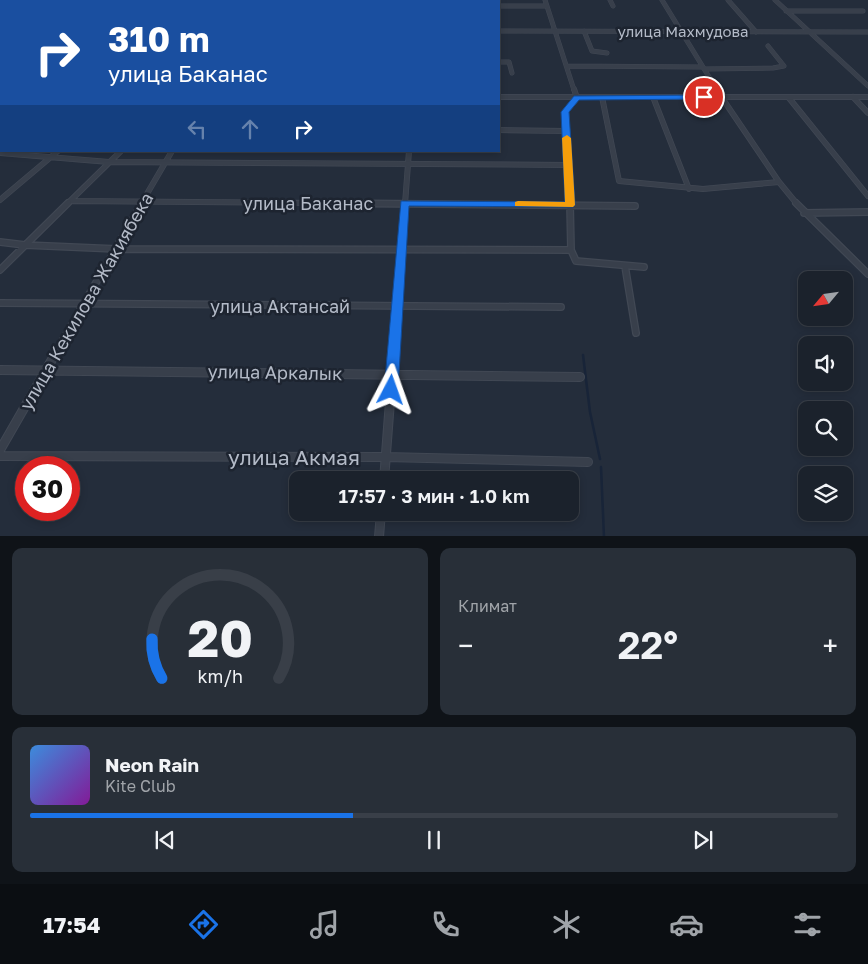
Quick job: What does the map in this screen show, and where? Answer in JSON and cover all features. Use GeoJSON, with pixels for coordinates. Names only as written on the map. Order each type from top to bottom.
{"type":"FeatureCollection","features":[{"type":"Feature","properties":{"kind":"street"},"geometry":{"type":"LineString","coordinates":[[545,0],[577,98]]}},
{"type":"Feature","properties":{"kind":"street"},"geometry":{"type":"LineString","coordinates":[[610,0],[613,6]]}},
{"type":"Feature","properties":{"kind":"street"},"geometry":{"type":"LineString","coordinates":[[662,0],[721,97],[779,182],[804,213],[868,274]]}},
{"type":"Feature","properties":{"kind":"street"},"geometry":{"type":"LineString","coordinates":[[728,0],[756,32]]}},
{"type":"Feature","properties":{"kind":"street"},"geometry":{"type":"LineString","coordinates":[[775,0],[868,86]]}},
{"type":"Feature","properties":{"kind":"street"},"geometry":{"type":"LineString","coordinates":[[500,6],[547,6]]}},
{"type":"Feature","properties":{"kind":"street"},"geometry":{"type":"LineString","coordinates":[[786,10],[863,11]]}},
{"type":"Feature","properties":{"kind":"street","name":"улица Махмудова"},"geometry":{"type":"LineString","coordinates":[[500,31],[868,32]]}},
{"type":"Feature","properties":{"kind":"street"},"geometry":{"type":"LineString","coordinates":[[584,31],[592,51],[607,52]]}},
{"type":"Feature","properties":{"kind":"street"},"geometry":{"type":"LineString","coordinates":[[566,66],[703,68],[773,68],[784,66],[768,46]]}},
{"type":"Feature","properties":{"kind":"street"},"geometry":{"type":"LineString","coordinates":[[500,62],[509,62],[512,73]]}},
{"type":"Feature","properties":{"kind":"street"},"geometry":{"type":"LineString","coordinates":[[500,97],[868,97]]}},
{"type":"Feature","properties":{"kind":"street"},"geometry":{"type":"LineString","coordinates":[[602,97],[619,181],[651,182],[689,189],[751,186],[779,182]]}},
{"type":"Feature","properties":{"kind":"street"},"geometry":{"type":"LineString","coordinates":[[653,97],[689,189]]}},
{"type":"Feature","properties":{"kind":"street"},"geometry":{"type":"LineString","coordinates":[[853,97],[868,112]]}},
{"type":"Feature","properties":{"kind":"street"},"geometry":{"type":"LineString","coordinates":[[577,98],[565,112],[569,165],[571,250],[576,262],[644,267]]}},
{"type":"Feature","properties":{"kind":"street"},"geometry":{"type":"LineString","coordinates":[[789,98],[868,196]]}},
{"type":"Feature","properties":{"kind":"street"},"geometry":{"type":"LineString","coordinates":[[500,130],[566,131]]}},
{"type":"Feature","properties":{"kind":"street"},"geometry":{"type":"LineString","coordinates":[[0,200],[57,152]]}},
{"type":"Feature","properties":{"kind":"street"},"geometry":{"type":"LineString","coordinates":[[0,270],[119,152]]}},
{"type":"Feature","properties":{"kind":"street","name":"улица Кекилова Жакиябека"},"geometry":{"type":"LineString","coordinates":[[0,450],[172,152]]}},
{"type":"Feature","properties":{"kind":"street"},"geometry":{"type":"LineString","coordinates":[[385,471],[409,152]]}},
{"type":"Feature","properties":{"kind":"street"},"geometry":{"type":"LineString","coordinates":[[0,153],[109,162],[569,165]]}},
{"type":"Feature","properties":{"kind":"street","name":"улица Баканас"},"geometry":{"type":"LineString","coordinates":[[71,201],[635,206]]}},
{"type":"Feature","properties":{"kind":"street"},"geometry":{"type":"LineString","coordinates":[[804,213],[868,212]]}},
{"type":"Feature","properties":{"kind":"street"},"geometry":{"type":"LineString","coordinates":[[0,242],[25,246],[117,249],[571,250]]}},
{"type":"Feature","properties":{"kind":"street"},"geometry":{"type":"LineString","coordinates":[[625,266],[636,333]]}},
{"type":"Feature","properties":{"kind":"street","name":"улица Актансай"},"geometry":{"type":"LineString","coordinates":[[0,303],[561,307]]}},
{"type":"Feature","properties":{"kind":"street","name":"улица Аркалык"},"geometry":{"type":"LineString","coordinates":[[0,370],[580,377]]}},
{"type":"Feature","properties":{"kind":"street","name":"улица Акмая"},"geometry":{"type":"LineString","coordinates":[[0,456],[386,457],[588,462]]}},
{"type":"Feature","properties":{"kind":"street"},"geometry":{"type":"LineString","coordinates":[[379,536],[380,521]]}},
{"type":"Feature","properties":{"kind":"waterway"},"geometry":{"type":"LineString","coordinates":[[583,355],[590,412],[600,459]]}},
{"type":"Feature","properties":{"kind":"waterway"},"geometry":{"type":"LineString","coordinates":[[601,467],[604,536]]}},
{"type":"Feature","properties":{"kind":"slow traffic"},"geometry":{"type":"LineString","coordinates":[[518,204],[570,205],[567,138]]}},
{"type":"Feature","properties":{"kind":"route"},"geometry":{"type":"LineString","coordinates":[[391,390],[404,203],[570,205],[565,112],[577,98],[704,97]]}}]}
